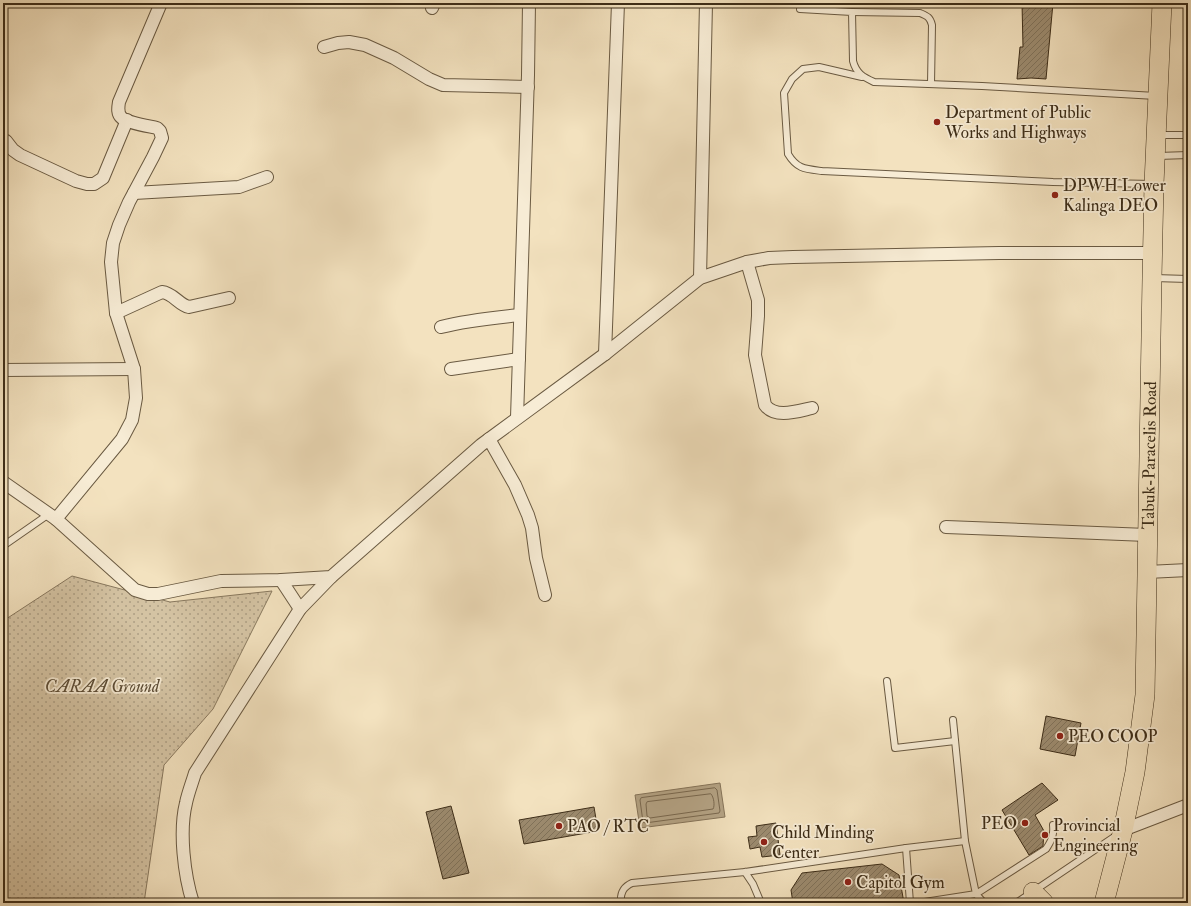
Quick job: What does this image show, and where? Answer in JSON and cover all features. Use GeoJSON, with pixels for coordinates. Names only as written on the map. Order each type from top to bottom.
{"type":"FeatureCollection","features":[{"type":"Feature","properties":{"kind":"main road","name":"Tabuk-Paracelis Road"},"geometry":{"type":"LineString","coordinates":[[1104,903],[1123,830],[1135,772],[1145,695],[1152,253],[1162,3]]}},
{"type":"Feature","properties":{"kind":"street"},"geometry":{"type":"LineString","coordinates":[[53,516],[122,439],[132,420],[136,398],[134,369],[116,313],[111,262],[113,243],[119,225],[162,138],[160,131],[157,128],[127,120],[121,117],[118,111],[119,102],[161,3]]}},
{"type":"Feature","properties":{"kind":"street"},"geometry":{"type":"LineString","coordinates":[[517,418],[528,87],[529,3]]}},
{"type":"Feature","properties":{"kind":"street"},"geometry":{"type":"LineString","coordinates":[[605,354],[618,3]]}},
{"type":"Feature","properties":{"kind":"street"},"geometry":{"type":"LineString","coordinates":[[700,278],[706,3]]}},
{"type":"Feature","properties":{"kind":"street"},"geometry":{"type":"LineString","coordinates":[[324,46],[349,42],[365,46],[394,58],[429,79],[443,85],[528,87]]}},
{"type":"Feature","properties":{"kind":"street"},"geometry":{"type":"LineString","coordinates":[[6,141],[13,150],[20,155],[76,181],[94,184],[103,178],[127,120]]}},
{"type":"Feature","properties":{"kind":"street"},"geometry":{"type":"LineString","coordinates":[[134,193],[240,187],[267,178]]}},
{"type":"Feature","properties":{"kind":"street"},"geometry":{"type":"LineString","coordinates":[[193,903],[189,890],[182,837],[185,803],[195,773],[300,609],[331,577],[489,439],[605,354],[700,278],[748,262],[769,258],[999,253],[1152,253]]}},
{"type":"Feature","properties":{"kind":"street"},"geometry":{"type":"LineString","coordinates":[[748,262],[758,300],[755,355],[765,405],[769,410],[779,413],[812,408]]}},
{"type":"Feature","properties":{"kind":"street"},"geometry":{"type":"LineString","coordinates":[[116,313],[162,292],[169,294],[184,305],[190,307],[229,298]]}},
{"type":"Feature","properties":{"kind":"street"},"geometry":{"type":"LineString","coordinates":[[441,326],[481,318],[520,316]]}},
{"type":"Feature","properties":{"kind":"street"},"geometry":{"type":"LineString","coordinates":[[451,369],[519,359]]}},
{"type":"Feature","properties":{"kind":"street"},"geometry":{"type":"LineString","coordinates":[[3,370],[134,369]]}},
{"type":"Feature","properties":{"kind":"street"},"geometry":{"type":"LineString","coordinates":[[489,439],[515,485],[528,515],[532,528],[536,558],[545,595]]}},
{"type":"Feature","properties":{"kind":"street"},"geometry":{"type":"LineString","coordinates":[[3,482],[53,516],[135,590],[148,594],[158,594],[221,581],[282,580],[331,577]]}},
{"type":"Feature","properties":{"kind":"street"},"geometry":{"type":"LineString","coordinates":[[946,527],[1147,535]]}},
{"type":"Feature","properties":{"kind":"street"},"geometry":{"type":"LineString","coordinates":[[1146,572],[1188,570]]}},
{"type":"Feature","properties":{"kind":"street"},"geometry":{"type":"LineString","coordinates":[[282,580],[300,609]]}},
{"type":"Feature","properties":{"kind":"street"},"geometry":{"type":"LineString","coordinates":[[1123,830],[1188,805]]}},
{"type":"Feature","properties":{"kind":"lane"},"geometry":{"type":"LineString","coordinates":[[800,9],[852,12],[920,12],[927,16],[932,25],[931,84]]}},
{"type":"Feature","properties":{"kind":"lane"},"geometry":{"type":"LineString","coordinates":[[852,12],[854,68],[862,77]]}},
{"type":"Feature","properties":{"kind":"lane"},"geometry":{"type":"LineString","coordinates":[[1154,184],[1053,182],[822,172],[804,169],[792,162],[788,154],[784,93],[792,79],[803,69],[819,67],[862,77],[874,82],[982,86],[1158,96]]}},
{"type":"Feature","properties":{"kind":"lane"},"geometry":{"type":"LineString","coordinates":[[1156,135],[1188,135]]}},
{"type":"Feature","properties":{"kind":"lane"},"geometry":{"type":"LineString","coordinates":[[1155,156],[1188,156]]}},
{"type":"Feature","properties":{"kind":"lane"},"geometry":{"type":"LineString","coordinates":[[1152,278],[1188,279]]}},
{"type":"Feature","properties":{"kind":"lane"},"geometry":{"type":"LineString","coordinates":[[3,546],[53,516]]}},
{"type":"Feature","properties":{"kind":"lane"},"geometry":{"type":"LineString","coordinates":[[887,681],[895,748],[955,741]]}},
{"type":"Feature","properties":{"kind":"lane"},"geometry":{"type":"LineString","coordinates":[[953,720],[965,841],[976,894],[984,903]]}},
{"type":"Feature","properties":{"kind":"lane"},"geometry":{"type":"LineString","coordinates":[[918,903],[976,894],[1046,848],[1052,841],[1054,833],[1053,825]]}},
{"type":"Feature","properties":{"kind":"lane"},"geometry":{"type":"LineString","coordinates":[[1016,903],[1038,897],[1123,830]]}},
{"type":"Feature","properties":{"kind":"lane"},"geometry":{"type":"LineString","coordinates":[[621,903],[620,896],[622,891],[625,886],[632,883],[745,872],[906,848],[965,841]]}},
{"type":"Feature","properties":{"kind":"lane"},"geometry":{"type":"LineString","coordinates":[[906,848],[910,903]]}},
{"type":"Feature","properties":{"kind":"lane"},"geometry":{"type":"LineString","coordinates":[[745,872],[753,884],[762,903]]}},
{"type":"Feature","properties":{"kind":"green space","name":"CARAA Ground"},"geometry":{"type":"Polygon","coordinates":[[[72,576],[170,602],[272,591],[213,709],[164,765],[144,903],[3,903],[3,621],[72,576]]]}},
{"type":"Feature","properties":{"kind":"water"},"geometry":{"type":"Polygon","coordinates":[[[720,783],[725,817],[640,828],[635,795],[720,783]]]}},
{"type":"Feature","properties":{"kind":"building"},"geometry":{"type":"Polygon","coordinates":[[[1022,3],[1053,3],[1046,79],[1017,79],[1020,47],[1023,47],[1022,3]]]}},
{"type":"Feature","properties":{"kind":"building","name":"PEO COOP"},"geometry":{"type":"Polygon","coordinates":[[[1046,716],[1081,723],[1075,756],[1040,749],[1046,716]]]}},
{"type":"Feature","properties":{"kind":"building","name":"PEO"},"geometry":{"type":"Polygon","coordinates":[[[1042,783],[1058,800],[1035,815],[1044,831],[1043,846],[1029,855],[1002,810],[1042,783]]]}},
{"type":"Feature","properties":{"kind":"building"},"geometry":{"type":"Polygon","coordinates":[[[451,806],[469,873],[443,879],[426,812],[451,806]]]}},
{"type":"Feature","properties":{"kind":"building","name":"PAO / RTC"},"geometry":{"type":"Polygon","coordinates":[[[594,807],[598,831],[524,844],[519,820],[594,807]]]}},
{"type":"Feature","properties":{"kind":"building","name":"Child Minding Center"},"geometry":{"type":"Polygon","coordinates":[[[776,823],[780,855],[762,857],[760,847],[750,849],[748,837],[757,836],[756,826],[776,823]]]}},
{"type":"Feature","properties":{"kind":"building","name":"Capitol Gym"},"geometry":{"type":"Polygon","coordinates":[[[882,864],[899,875],[904,903],[793,903],[791,890],[802,873],[882,864]]]}},
{"type":"Feature","properties":{"kind":"place","name":"Department of Public Works and Highways"},"geometry":{"type":"Point","coordinates":[937,122]}},
{"type":"Feature","properties":{"kind":"place","name":"DPWH Lower Kalinga DEO"},"geometry":{"type":"Point","coordinates":[1055,195]}},
{"type":"Feature","properties":{"kind":"place","name":"PEO COOP"},"geometry":{"type":"Point","coordinates":[1060,736]}},
{"type":"Feature","properties":{"kind":"place","name":"PEO"},"geometry":{"type":"Point","coordinates":[1025,823]}},
{"type":"Feature","properties":{"kind":"place","name":"PAO / RTC"},"geometry":{"type":"Point","coordinates":[559,826]}},
{"type":"Feature","properties":{"kind":"place","name":"Provincial Engineering"},"geometry":{"type":"Point","coordinates":[1045,835]}},
{"type":"Feature","properties":{"kind":"place","name":"Child Minding Center"},"geometry":{"type":"Point","coordinates":[764,842]}},
{"type":"Feature","properties":{"kind":"place","name":"Capitol Gym"},"geometry":{"type":"Point","coordinates":[848,882]}}]}
